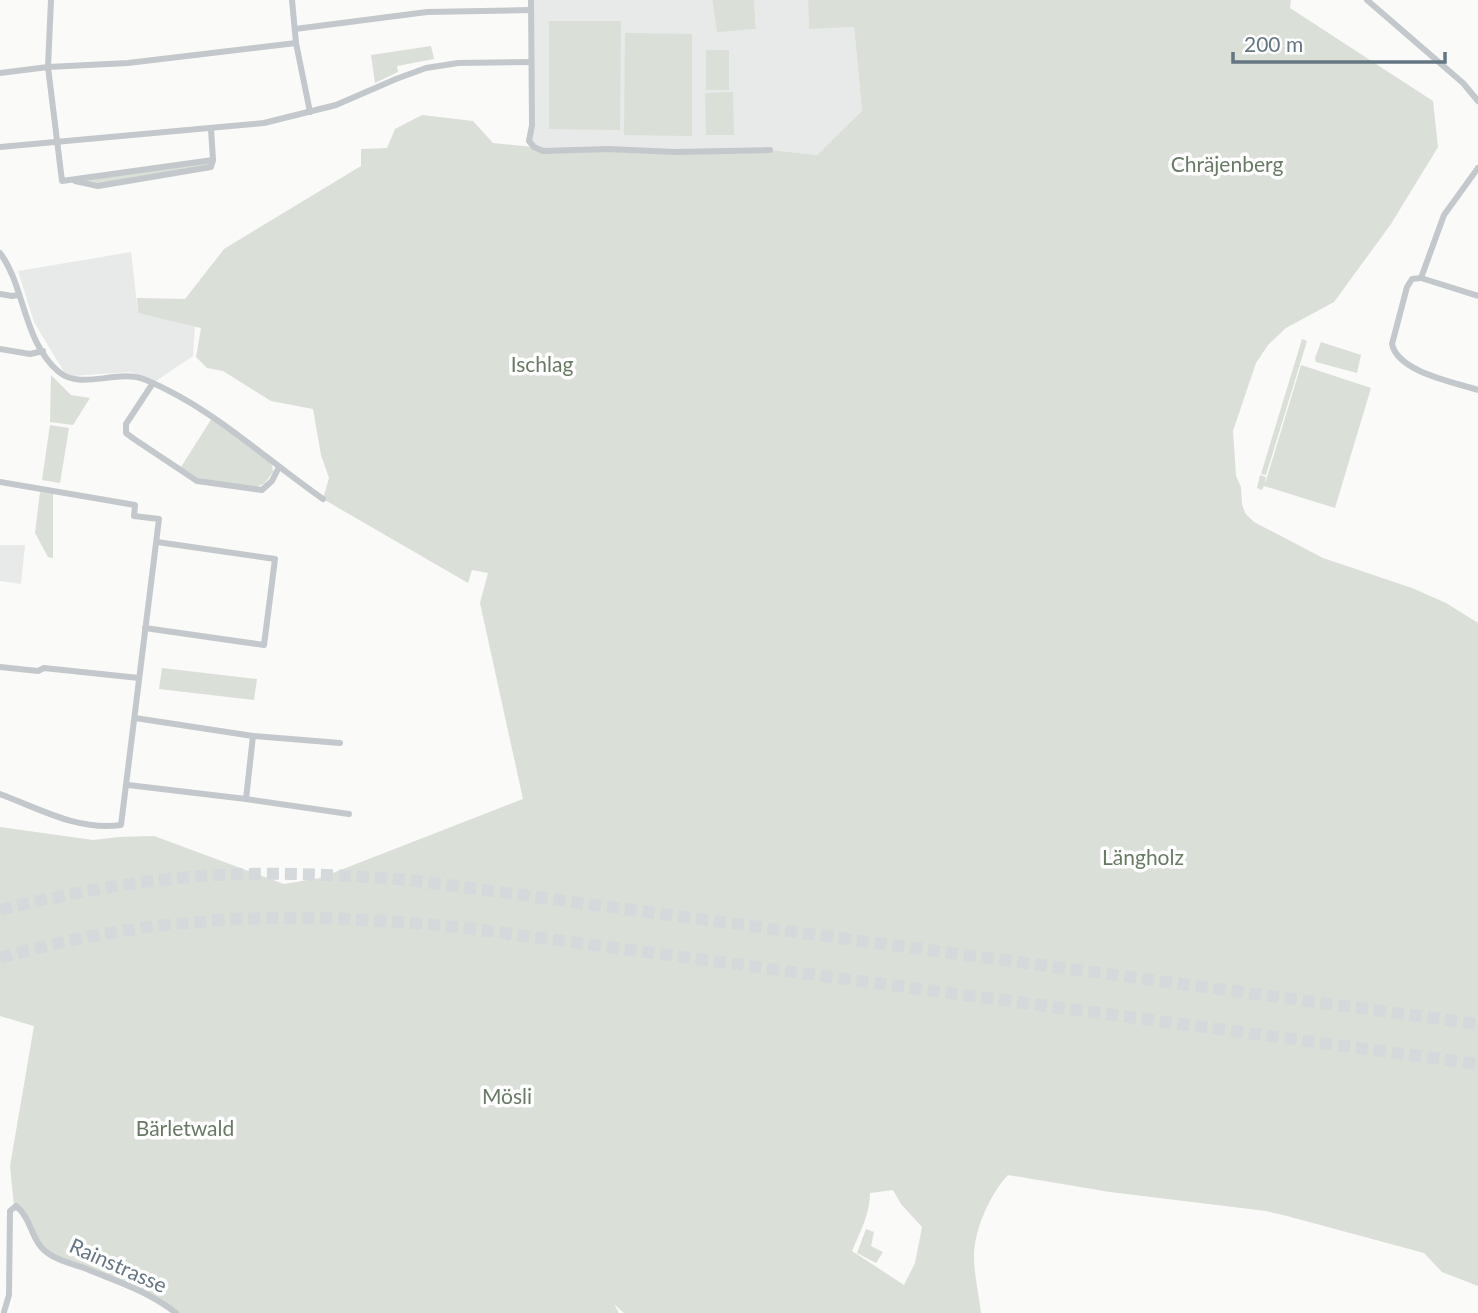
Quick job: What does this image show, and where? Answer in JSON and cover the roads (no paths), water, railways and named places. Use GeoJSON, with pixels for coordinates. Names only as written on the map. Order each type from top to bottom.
{"type":"FeatureCollection","features":[{"type":"Feature","properties":{"kind":"street"},"geometry":{"type":"LineString","coordinates":[[51,0],[48,67],[62,181],[213,160],[211,129]]}},
{"type":"Feature","properties":{"kind":"street"},"geometry":{"type":"LineString","coordinates":[[292,0],[296,43],[310,111]]}},
{"type":"Feature","properties":{"kind":"street"},"geometry":{"type":"LineString","coordinates":[[531,0],[532,125],[529,141],[534,147],[543,151],[771,150]]}},
{"type":"Feature","properties":{"kind":"street"},"geometry":{"type":"LineString","coordinates":[[1367,0],[1463,83],[1478,101]]}},
{"type":"Feature","properties":{"kind":"street"},"geometry":{"type":"LineString","coordinates":[[295,29],[427,12],[531,10]]}},
{"type":"Feature","properties":{"kind":"street"},"geometry":{"type":"LineString","coordinates":[[0,73],[48,67],[128,63],[296,43]]}},
{"type":"Feature","properties":{"kind":"street"},"geometry":{"type":"LineString","coordinates":[[0,147],[264,123],[351,100],[426,68],[458,64],[531,62]]}},
{"type":"Feature","properties":{"kind":"street"},"geometry":{"type":"LineString","coordinates":[[1421,278],[1444,215],[1478,168]]}},
{"type":"Feature","properties":{"kind":"street"},"geometry":{"type":"LineString","coordinates":[[0,253],[10,271],[27,320],[57,371],[72,380],[130,376],[153,383],[197,405],[323,499]]}},
{"type":"Feature","properties":{"kind":"street"},"geometry":{"type":"LineString","coordinates":[[1478,296],[1421,278],[1412,279],[1407,287],[1393,334],[1394,351],[1400,360],[1417,370],[1478,390]]}},
{"type":"Feature","properties":{"kind":"street"},"geometry":{"type":"LineString","coordinates":[[0,293],[18,295]]}},
{"type":"Feature","properties":{"kind":"street"},"geometry":{"type":"LineString","coordinates":[[0,349],[30,354],[43,351]]}},
{"type":"Feature","properties":{"kind":"street"},"geometry":{"type":"LineString","coordinates":[[153,383],[126,424],[126,433],[134,439],[197,481],[212,484],[262,490],[272,481],[279,467]]}},
{"type":"Feature","properties":{"kind":"street"},"geometry":{"type":"LineString","coordinates":[[0,482],[135,505],[134,516],[159,519],[121,825],[77,823],[0,794]]}},
{"type":"Feature","properties":{"kind":"street"},"geometry":{"type":"LineString","coordinates":[[145,628],[264,645],[275,559],[157,542]]}},
{"type":"Feature","properties":{"kind":"street"},"geometry":{"type":"LineString","coordinates":[[0,667],[38,671],[44,668],[139,678]]}},
{"type":"Feature","properties":{"kind":"street"},"geometry":{"type":"LineString","coordinates":[[135,718],[253,736],[340,743]]}},
{"type":"Feature","properties":{"kind":"street"},"geometry":{"type":"LineString","coordinates":[[246,799],[253,736]]}},
{"type":"Feature","properties":{"kind":"street"},"geometry":{"type":"LineString","coordinates":[[128,785],[349,814]]}},
{"type":"Feature","properties":{"kind":"street","name":"Rainstrasse"},"geometry":{"type":"LineString","coordinates":[[3,1312],[9,1295],[10,1211],[16,1206],[23,1212],[37,1241],[50,1255],[130,1286],[176,1313]]}},
{"type":"Feature","properties":{"kind":"tunnel"},"geometry":{"type":"LineString","coordinates":[[0,910],[100,889],[201,876],[332,875],[410,880],[1478,1024]]}},
{"type":"Feature","properties":{"kind":"tunnel"},"geometry":{"type":"LineString","coordinates":[[0,958],[61,942],[182,923],[304,918],[427,924],[1478,1064]]}},
{"type":"Feature","properties":{"kind":"park label","name":"Chräjenberg"},"geometry":{"type":"Point","coordinates":[1227,165]}},
{"type":"Feature","properties":{"kind":"park label","name":"Ischlag"},"geometry":{"type":"Point","coordinates":[542,365]}},
{"type":"Feature","properties":{"kind":"park label","name":"Längholz"},"geometry":{"type":"Point","coordinates":[1143,858]}},
{"type":"Feature","properties":{"kind":"park label","name":"Mösli"},"geometry":{"type":"Point","coordinates":[507,1097]}},
{"type":"Feature","properties":{"kind":"park label","name":"Bärletwald"},"geometry":{"type":"Point","coordinates":[185,1129]}}]}
